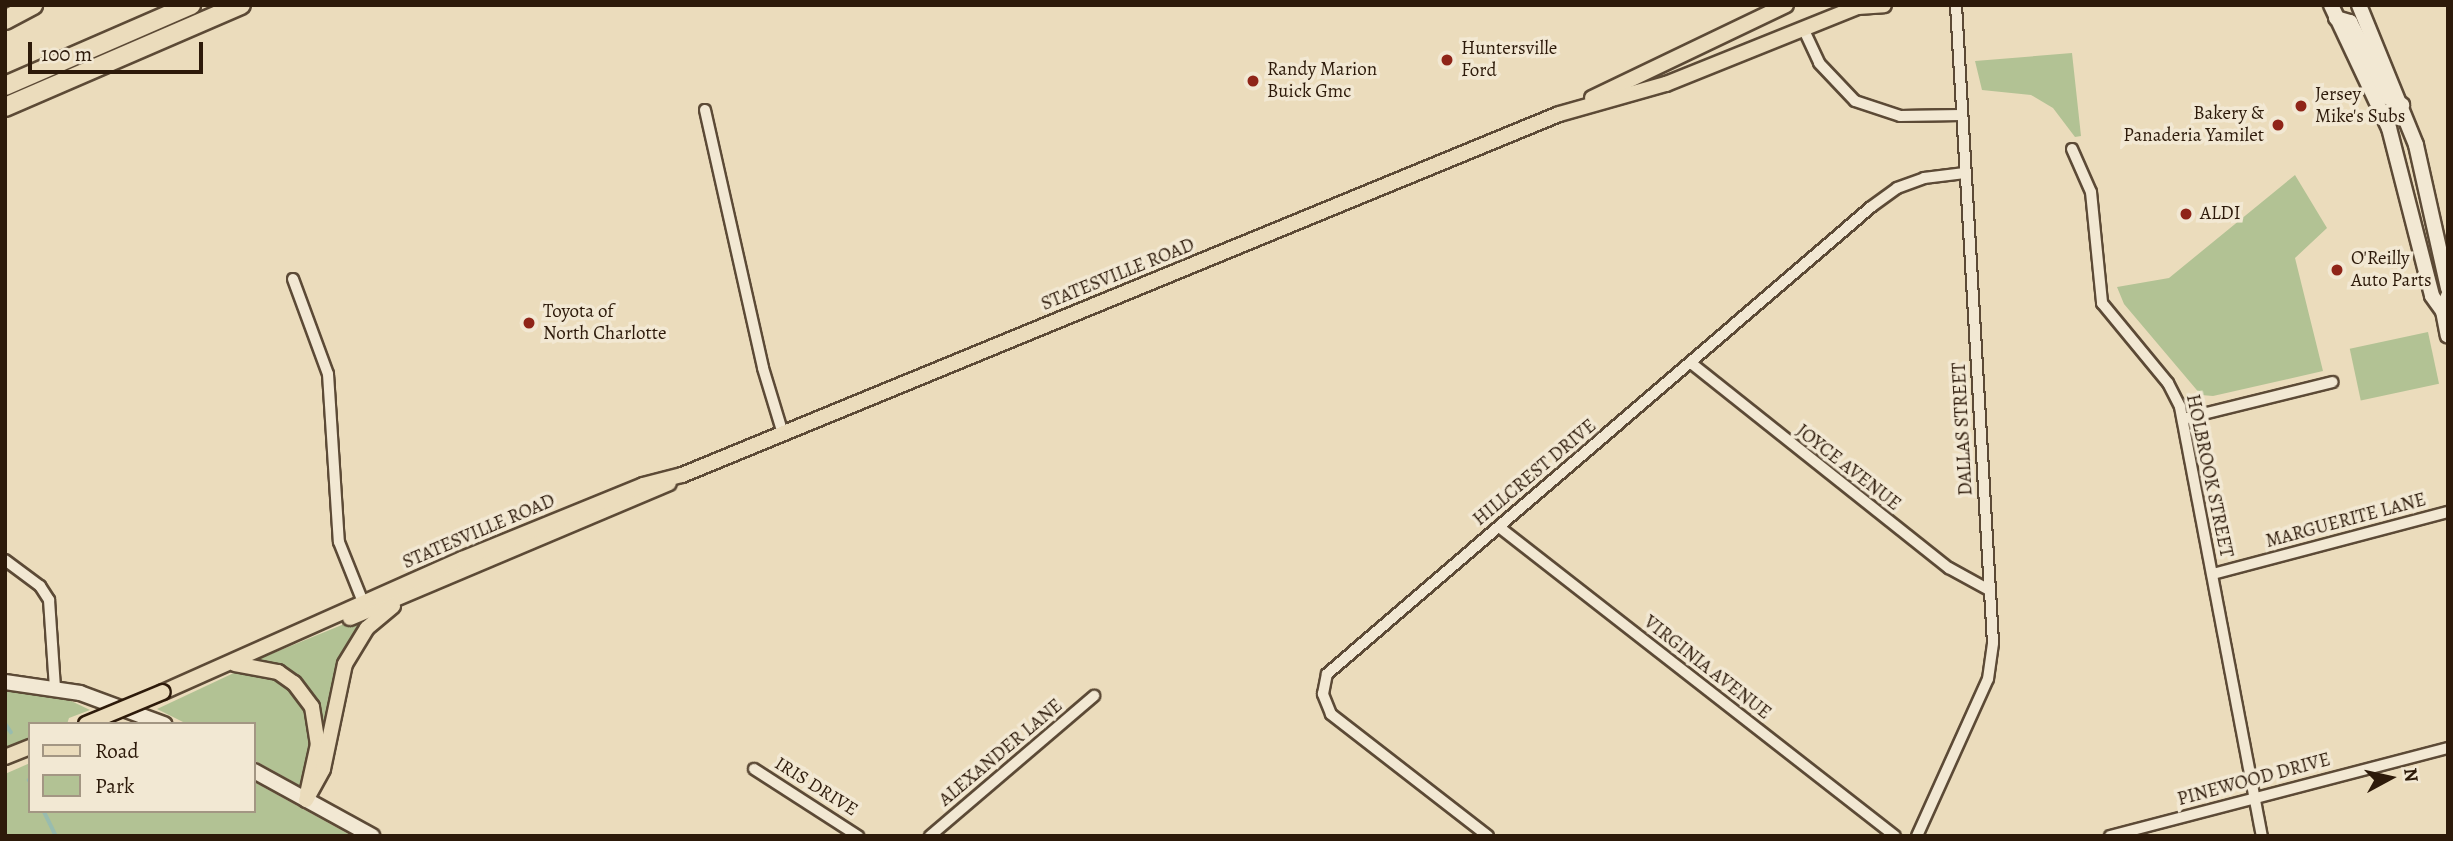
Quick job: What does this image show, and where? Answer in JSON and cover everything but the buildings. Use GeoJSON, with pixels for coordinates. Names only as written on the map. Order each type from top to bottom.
{"type":"FeatureCollection","features":[{"type":"Feature","properties":{"kind":"highway"},"geometry":{"type":"LineString","coordinates":[[5,20],[33,5]]}},
{"type":"Feature","properties":{"kind":"highway"},"geometry":{"type":"LineString","coordinates":[[5,86],[191,5]]}},
{"type":"Feature","properties":{"kind":"highway"},"geometry":{"type":"LineString","coordinates":[[5,107],[241,5]]}},
{"type":"Feature","properties":{"kind":"main road","name":"STATESVILLE ROAD"},"geometry":{"type":"LineString","coordinates":[[296,636],[363,602],[643,485],[682,475],[1569,110],[1786,5]]}},
{"type":"Feature","properties":{"kind":"main road","name":"STATESVILLE ROAD"},"geometry":{"type":"LineString","coordinates":[[1569,110],[1666,83],[1858,6],[1884,5]]}},
{"type":"Feature","properties":{"kind":"main road"},"geometry":{"type":"LineString","coordinates":[[2347,5],[2357,5],[2402,105],[2432,207],[2448,288]]}},
{"type":"Feature","properties":{"kind":"main road"},"geometry":{"type":"LineString","coordinates":[[2334,12],[2350,22],[2389,97],[2402,105]]}},
{"type":"Feature","properties":{"kind":"main road"},"geometry":{"type":"LineString","coordinates":[[2334,12],[2389,128],[2432,296],[2443,311],[2447,330]]}},
{"type":"Feature","properties":{"kind":"main road"},"geometry":{"type":"LineString","coordinates":[[2443,311],[2448,296]]}},
{"type":"Feature","properties":{"kind":"main road","name":"STATESVILLE ROAD"},"geometry":{"type":"LineString","coordinates":[[91,722],[296,636],[408,594],[648,495],[682,475]]}},
{"type":"Feature","properties":{"kind":"main road"},"geometry":{"type":"LineString","coordinates":[[306,800],[323,769],[338,690],[351,651],[367,628],[408,594]]}},
{"type":"Feature","properties":{"kind":"main road"},"geometry":{"type":"LineString","coordinates":[[230,664],[278,672],[294,683],[312,707],[318,744],[306,800]]}},
{"type":"Feature","properties":{"kind":"main road"},"geometry":{"type":"LineString","coordinates":[[5,682],[55,688],[104,700],[159,722]]}},
{"type":"Feature","properties":{"kind":"main road"},"geometry":{"type":"LineString","coordinates":[[7,756],[28,748]]}},
{"type":"Feature","properties":{"kind":"main road"},"geometry":{"type":"LineString","coordinates":[[256,772],[372,836]]}},
{"type":"Feature","properties":{"kind":"street","name":"DALLAS STREET"},"geometry":{"type":"LineString","coordinates":[[1917,836],[1988,679],[1993,643],[1956,5]]}},
{"type":"Feature","properties":{"kind":"street"},"geometry":{"type":"LineString","coordinates":[[1803,29],[1819,64],[1855,101],[1900,116],[1961,115]]}},
{"type":"Feature","properties":{"kind":"street"},"geometry":{"type":"LineString","coordinates":[[705,110],[763,368],[783,434]]}},
{"type":"Feature","properties":{"kind":"street","name":"HOLBROOK STREET"},"geometry":{"type":"LineString","coordinates":[[2073,149],[2091,191],[2102,303],[2168,383],[2183,419],[2262,836]]}},
{"type":"Feature","properties":{"kind":"street","name":"HILLCREST DRIVE"},"geometry":{"type":"LineString","coordinates":[[1488,836],[1331,714],[1323,694],[1334,666],[1897,188],[1924,178],[1965,173]]}},
{"type":"Feature","properties":{"kind":"street"},"geometry":{"type":"LineString","coordinates":[[293,279],[328,374],[339,542],[363,602]]}},
{"type":"Feature","properties":{"kind":"street","name":"JOYCE AVENUE"},"geometry":{"type":"LineString","coordinates":[[1691,363],[1949,568],[1989,590]]}},
{"type":"Feature","properties":{"kind":"street"},"geometry":{"type":"LineString","coordinates":[[2183,419],[2333,382]]}},
{"type":"Feature","properties":{"kind":"street","name":"MARGUERITE LANE"},"geometry":{"type":"LineString","coordinates":[[2213,574],[2448,512]]}},
{"type":"Feature","properties":{"kind":"street","name":"VIRGINIA AVENUE"},"geometry":{"type":"LineString","coordinates":[[1499,527],[1895,836]]}},
{"type":"Feature","properties":{"kind":"street"},"geometry":{"type":"LineString","coordinates":[[5,560],[40,586],[49,600],[55,688]]}},
{"type":"Feature","properties":{"kind":"street","name":"ALEXANDER LANE"},"geometry":{"type":"LineString","coordinates":[[930,836],[1094,696]]}},
{"type":"Feature","properties":{"kind":"street","name":"PINEWOOD DRIVE"},"geometry":{"type":"LineString","coordinates":[[2110,836],[2448,748]]}},
{"type":"Feature","properties":{"kind":"street","name":"IRIS DRIVE"},"geometry":{"type":"LineString","coordinates":[[754,769],[858,836]]}},
{"type":"Feature","properties":{"kind":"green space"},"geometry":{"type":"Polygon","coordinates":[[[2072,53],[2081,136],[2075,137],[2053,108],[2031,95],[1982,90],[1975,61],[2072,53]]]}},
{"type":"Feature","properties":{"kind":"green space"},"geometry":{"type":"Polygon","coordinates":[[[2295,175],[2327,228],[2295,258],[2323,371],[2213,396],[2201,395],[2124,304],[2117,287],[2169,278],[2295,175]]]}},
{"type":"Feature","properties":{"kind":"green space"},"geometry":{"type":"Polygon","coordinates":[[[2428,332],[2439,384],[2361,400],[2350,349],[2428,332]]]}},
{"type":"Feature","properties":{"kind":"green space"},"geometry":{"type":"Polygon","coordinates":[[[388,606],[367,621],[324,742],[313,702],[254,661],[388,606]]]}},
{"type":"Feature","properties":{"kind":"green space"},"geometry":{"type":"Polygon","coordinates":[[[238,671],[262,671],[287,684],[309,716],[313,738],[301,786],[256,761],[256,722],[183,722],[157,709],[238,671]]]}},
{"type":"Feature","properties":{"kind":"green space"},"geometry":{"type":"Polygon","coordinates":[[[5,691],[63,697],[90,710],[69,718],[68,722],[28,722],[28,741],[5,747],[5,691]]]}},
{"type":"Feature","properties":{"kind":"green space"},"geometry":{"type":"Polygon","coordinates":[[[28,764],[28,813],[256,813],[256,783],[352,836],[5,836],[5,774],[28,764]]]}},
{"type":"Feature","properties":{"kind":"waterway"},"geometry":{"type":"LineString","coordinates":[[5,723],[11,732]]}},
{"type":"Feature","properties":{"kind":"waterway"},"geometry":{"type":"LineString","coordinates":[[45,813],[56,836]]}},
{"type":"Feature","properties":{"kind":"place","name":"Huntersville Ford"},"geometry":{"type":"Point","coordinates":[1447,60]}},
{"type":"Feature","properties":{"kind":"place","name":"Randy Marion Buick Gmc"},"geometry":{"type":"Point","coordinates":[1253,81]}},
{"type":"Feature","properties":{"kind":"place","name":"Jersey Mike's Subs"},"geometry":{"type":"Point","coordinates":[2301,106]}},
{"type":"Feature","properties":{"kind":"place","name":"Bakery & Panaderia Yamilet"},"geometry":{"type":"Point","coordinates":[2278,125]}},
{"type":"Feature","properties":{"kind":"place","name":"ALDI"},"geometry":{"type":"Point","coordinates":[2186,214]}},
{"type":"Feature","properties":{"kind":"place","name":"O'Reilly Auto Parts"},"geometry":{"type":"Point","coordinates":[2337,270]}},
{"type":"Feature","properties":{"kind":"place","name":"Toyota of North Charlotte"},"geometry":{"type":"Point","coordinates":[529,323]}}]}
